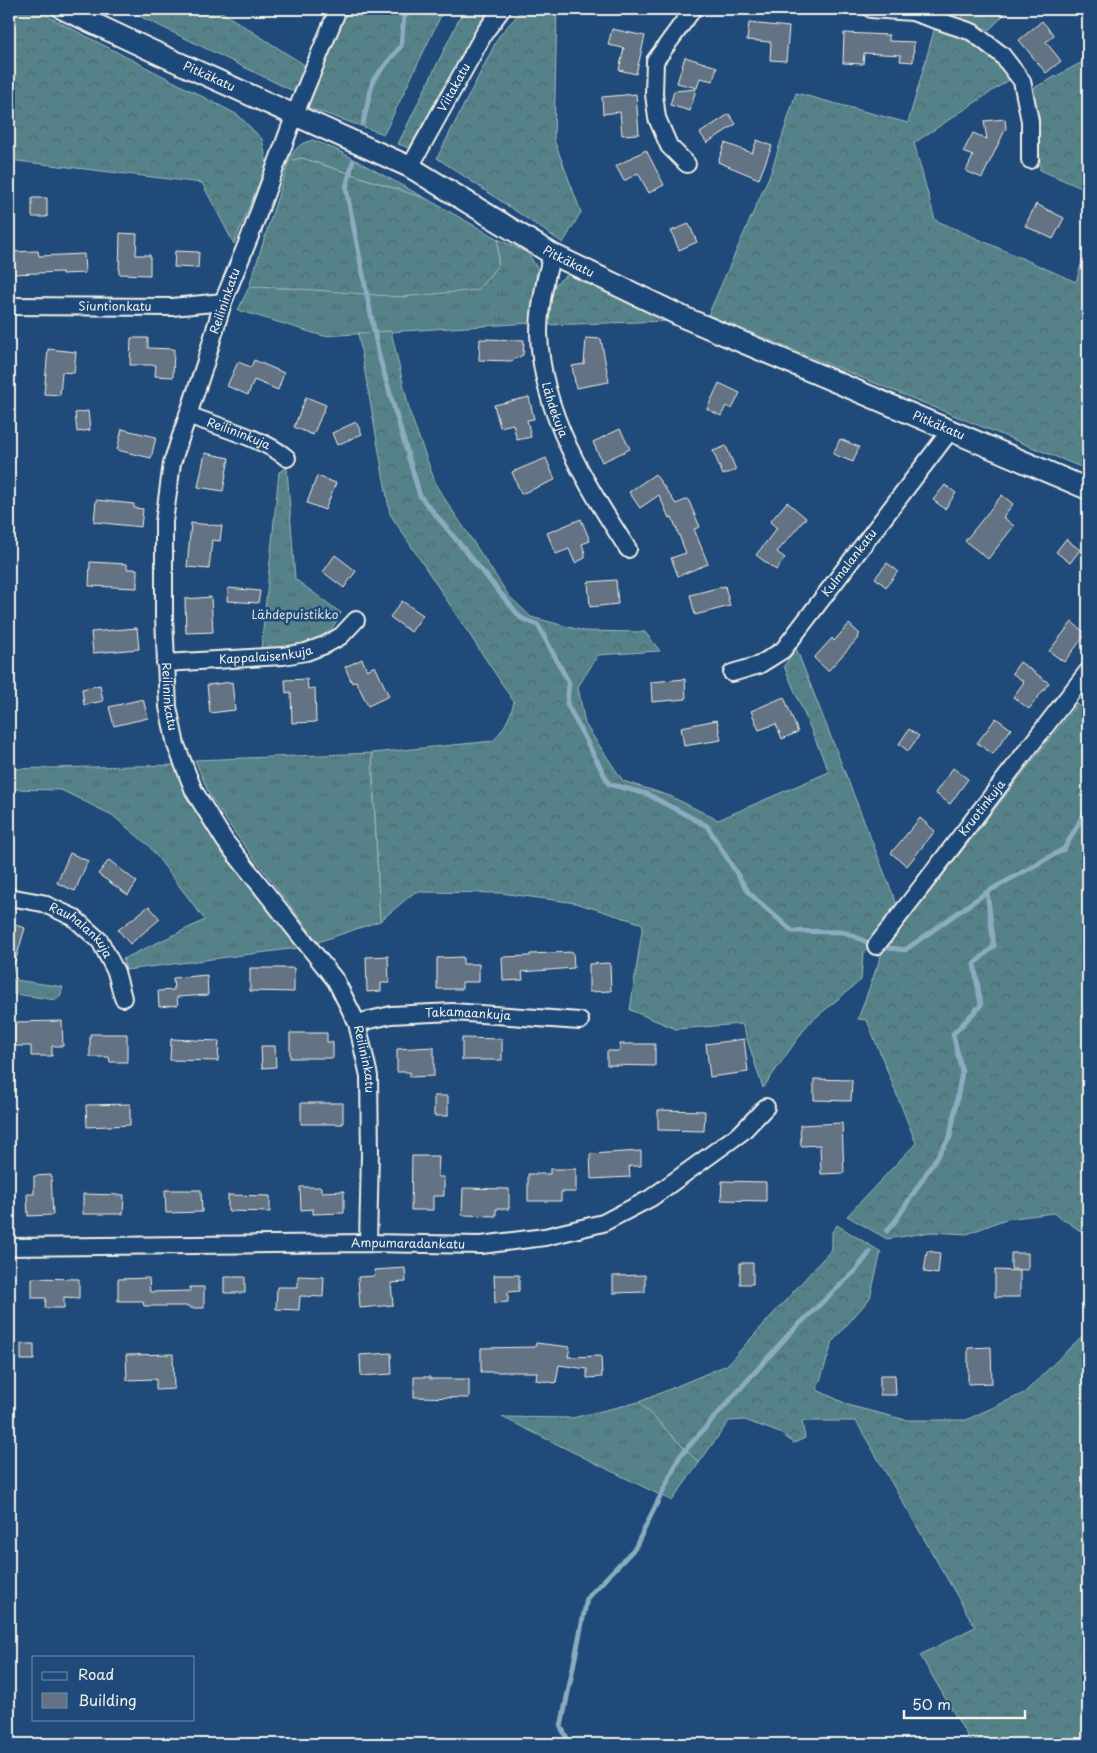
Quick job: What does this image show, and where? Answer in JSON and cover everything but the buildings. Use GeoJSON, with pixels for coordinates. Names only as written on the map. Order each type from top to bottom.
{"type":"FeatureCollection","features":[{"type":"Feature","properties":{"kind":"street","name":"Pitkäkatu"},"geometry":{"type":"LineString","coordinates":[[63,9],[410,167],[552,254],[683,318],[1088,489]]}},
{"type":"Feature","properties":{"kind":"street","name":"Reilininkatu"},"geometry":{"type":"LineString","coordinates":[[338,9],[295,114],[250,236],[222,302],[205,364],[172,462],[164,522],[165,663],[168,707],[176,745],[194,791],[225,841],[336,981],[357,1023],[369,1076],[368,1243]]}},
{"type":"Feature","properties":{"kind":"street","name":"Viitakatu"},"geometry":{"type":"LineString","coordinates":[[410,167],[484,32],[502,9]]}},
{"type":"Feature","properties":{"kind":"street"},"geometry":{"type":"LineString","coordinates":[[688,164],[669,146],[657,118],[654,94],[655,61],[693,9]]}},
{"type":"Feature","properties":{"kind":"street"},"geometry":{"type":"LineString","coordinates":[[871,9],[912,12],[972,32],[1002,55],[1022,80],[1030,121],[1030,160]]}},
{"type":"Feature","properties":{"kind":"street","name":"Lähdekuja"},"geometry":{"type":"LineString","coordinates":[[552,254],[543,289],[539,333],[545,381],[565,440],[588,486],[628,549]]}},
{"type":"Feature","properties":{"kind":"street","name":"Siuntionkatu"},"geometry":{"type":"LineString","coordinates":[[9,306],[172,307],[222,302]]}},
{"type":"Feature","properties":{"kind":"street","name":"Reilininkuja"},"geometry":{"type":"LineString","coordinates":[[188,415],[269,446],[287,458]]}},
{"type":"Feature","properties":{"kind":"street","name":"Kulmalankatu"},"geometry":{"type":"LineString","coordinates":[[732,673],[758,664],[783,650],[950,431]]}},
{"type":"Feature","properties":{"kind":"street","name":"Kappalaisenkuja"},"geometry":{"type":"LineString","coordinates":[[165,663],[283,656],[306,652],[326,645],[341,636],[356,620]]}},
{"type":"Feature","properties":{"kind":"street","name":"Kruotinkuja"},"geometry":{"type":"LineString","coordinates":[[876,946],[1088,671]]}},
{"type":"Feature","properties":{"kind":"street","name":"Rauhalankuja"},"geometry":{"type":"LineString","coordinates":[[9,897],[42,903],[73,917],[100,941],[116,972],[123,998]]}},
{"type":"Feature","properties":{"kind":"street","name":"Takamaankuja"},"geometry":{"type":"LineString","coordinates":[[357,1023],[391,1015],[453,1012],[580,1021]]}},
{"type":"Feature","properties":{"kind":"street","name":"Ampumaradankatu"},"geometry":{"type":"LineString","coordinates":[[9,1246],[368,1243],[480,1245],[546,1237],[603,1223],[651,1198],[742,1132],[766,1107]]}},
{"type":"Feature","properties":{"kind":"green space"},"geometry":{"type":"Polygon","coordinates":[[[9,9],[34,9],[238,115],[262,139],[267,164],[234,244],[202,183],[9,160],[9,9]]]}},
{"type":"Feature","properties":{"kind":"green space"},"geometry":{"type":"Polygon","coordinates":[[[125,9],[217,9],[306,66],[295,92],[125,9]]]}},
{"type":"Feature","properties":{"kind":"green space"},"geometry":{"type":"Polygon","coordinates":[[[346,9],[444,9],[384,134],[303,106],[346,9]]]}},
{"type":"Feature","properties":{"kind":"green space"},"geometry":{"type":"Polygon","coordinates":[[[464,9],[489,9],[409,148],[398,144],[464,9]]]}},
{"type":"Feature","properties":{"kind":"green space"},"geometry":{"type":"Polygon","coordinates":[[[523,9],[557,9],[554,140],[581,212],[563,243],[437,158],[499,36],[523,9]]]}},
{"type":"Feature","properties":{"kind":"green space"},"geometry":{"type":"Polygon","coordinates":[[[964,9],[1010,9],[989,30],[961,18],[964,9]]]}},
{"type":"Feature","properties":{"kind":"green space"},"geometry":{"type":"Polygon","coordinates":[[[935,27],[966,34],[991,56],[1009,80],[914,143],[935,220],[1076,282],[1088,241],[1088,470],[708,315],[771,172],[796,93],[908,123],[935,27]]]}},
{"type":"Feature","properties":{"kind":"green space"},"geometry":{"type":"Polygon","coordinates":[[[1088,59],[1088,191],[1040,170],[1039,128],[1032,89],[1088,59]]]}},
{"type":"Feature","properties":{"kind":"green space"},"geometry":{"type":"Polygon","coordinates":[[[313,140],[337,150],[427,199],[302,158],[289,161],[298,147],[313,140]]]}},
{"type":"Feature","properties":{"kind":"green space"},"geometry":{"type":"Polygon","coordinates":[[[302,158],[427,199],[498,239],[498,265],[478,290],[401,297],[289,288],[249,287],[289,161],[302,158]]]}},
{"type":"Feature","properties":{"kind":"green space"},"geometry":{"type":"Polygon","coordinates":[[[498,239],[528,253],[537,268],[531,323],[323,336],[238,310],[249,287],[289,288],[498,265],[498,239]]]}},
{"type":"Feature","properties":{"kind":"green space"},"geometry":{"type":"Polygon","coordinates":[[[568,275],[577,277],[670,321],[546,325],[550,296],[556,284],[568,275]]]}},
{"type":"Feature","properties":{"kind":"green space"},"geometry":{"type":"Polygon","coordinates":[[[391,331],[410,413],[437,487],[509,596],[531,617],[584,631],[645,632],[660,651],[598,655],[578,687],[585,724],[623,781],[670,796],[718,820],[829,772],[784,666],[796,648],[897,905],[863,954],[861,980],[808,1024],[763,1088],[742,1024],[676,1029],[630,1010],[643,924],[576,903],[501,893],[415,892],[380,921],[372,753],[493,741],[506,723],[514,702],[390,514],[358,333],[391,331]]]}},
{"type":"Feature","properties":{"kind":"green space","name":"Lähdepuistikko"},"geometry":{"type":"Polygon","coordinates":[[[287,468],[295,579],[341,613],[330,631],[313,642],[287,648],[261,650],[279,472],[287,468]]]}},
{"type":"Feature","properties":{"kind":"green space"},"geometry":{"type":"Polygon","coordinates":[[[1077,704],[1088,713],[1088,1236],[1054,1213],[1006,1219],[967,1234],[931,1232],[887,1239],[847,1216],[916,1143],[867,1020],[858,1019],[882,953],[1077,704]]]}},
{"type":"Feature","properties":{"kind":"green space"},"geometry":{"type":"Polygon","coordinates":[[[372,753],[380,921],[318,942],[237,836],[210,796],[195,760],[372,753]]]}},
{"type":"Feature","properties":{"kind":"green space"},"geometry":{"type":"Polygon","coordinates":[[[175,765],[199,815],[214,838],[246,883],[298,948],[126,970],[123,959],[205,920],[149,846],[112,815],[61,790],[9,789],[9,769],[175,765]]]}},
{"type":"Feature","properties":{"kind":"green space"},"geometry":{"type":"Polygon","coordinates":[[[9,979],[63,987],[60,997],[56,1000],[9,993],[9,979]]]}},
{"type":"Feature","properties":{"kind":"green space"},"geometry":{"type":"Polygon","coordinates":[[[837,1225],[881,1252],[870,1298],[833,1341],[817,1390],[851,1406],[906,1420],[966,1420],[1024,1393],[1083,1335],[1088,1321],[1088,1744],[972,1744],[920,1655],[975,1627],[856,1421],[802,1421],[805,1438],[794,1443],[780,1433],[745,1420],[729,1421],[699,1463],[639,1402],[727,1365],[832,1249],[832,1232],[837,1225]]]}},
{"type":"Feature","properties":{"kind":"green space"},"geometry":{"type":"Polygon","coordinates":[[[639,1402],[699,1463],[672,1501],[502,1417],[572,1418],[639,1402]]]}},
{"type":"Feature","properties":{"kind":"waterway"},"geometry":{"type":"LineString","coordinates":[[363,123],[373,80],[401,46],[404,17],[412,9]]}},
{"type":"Feature","properties":{"kind":"waterway"},"geometry":{"type":"LineString","coordinates":[[353,161],[346,188],[379,356],[420,496],[521,618],[538,625],[569,683],[567,704],[609,784],[647,794],[707,826],[749,893],[792,931],[844,932],[876,946],[905,950],[987,892]]}},
{"type":"Feature","properties":{"kind":"waterway"},"geometry":{"type":"LineString","coordinates":[[887,1231],[950,1137],[962,1072],[953,1034],[981,1005],[974,964],[994,946],[987,892],[1064,849],[1088,807]]}},
{"type":"Feature","properties":{"kind":"waterway"},"geometry":{"type":"LineString","coordinates":[[570,1744],[561,1727],[587,1598],[635,1548],[680,1456],[789,1334],[856,1270],[870,1252]]}}]}
